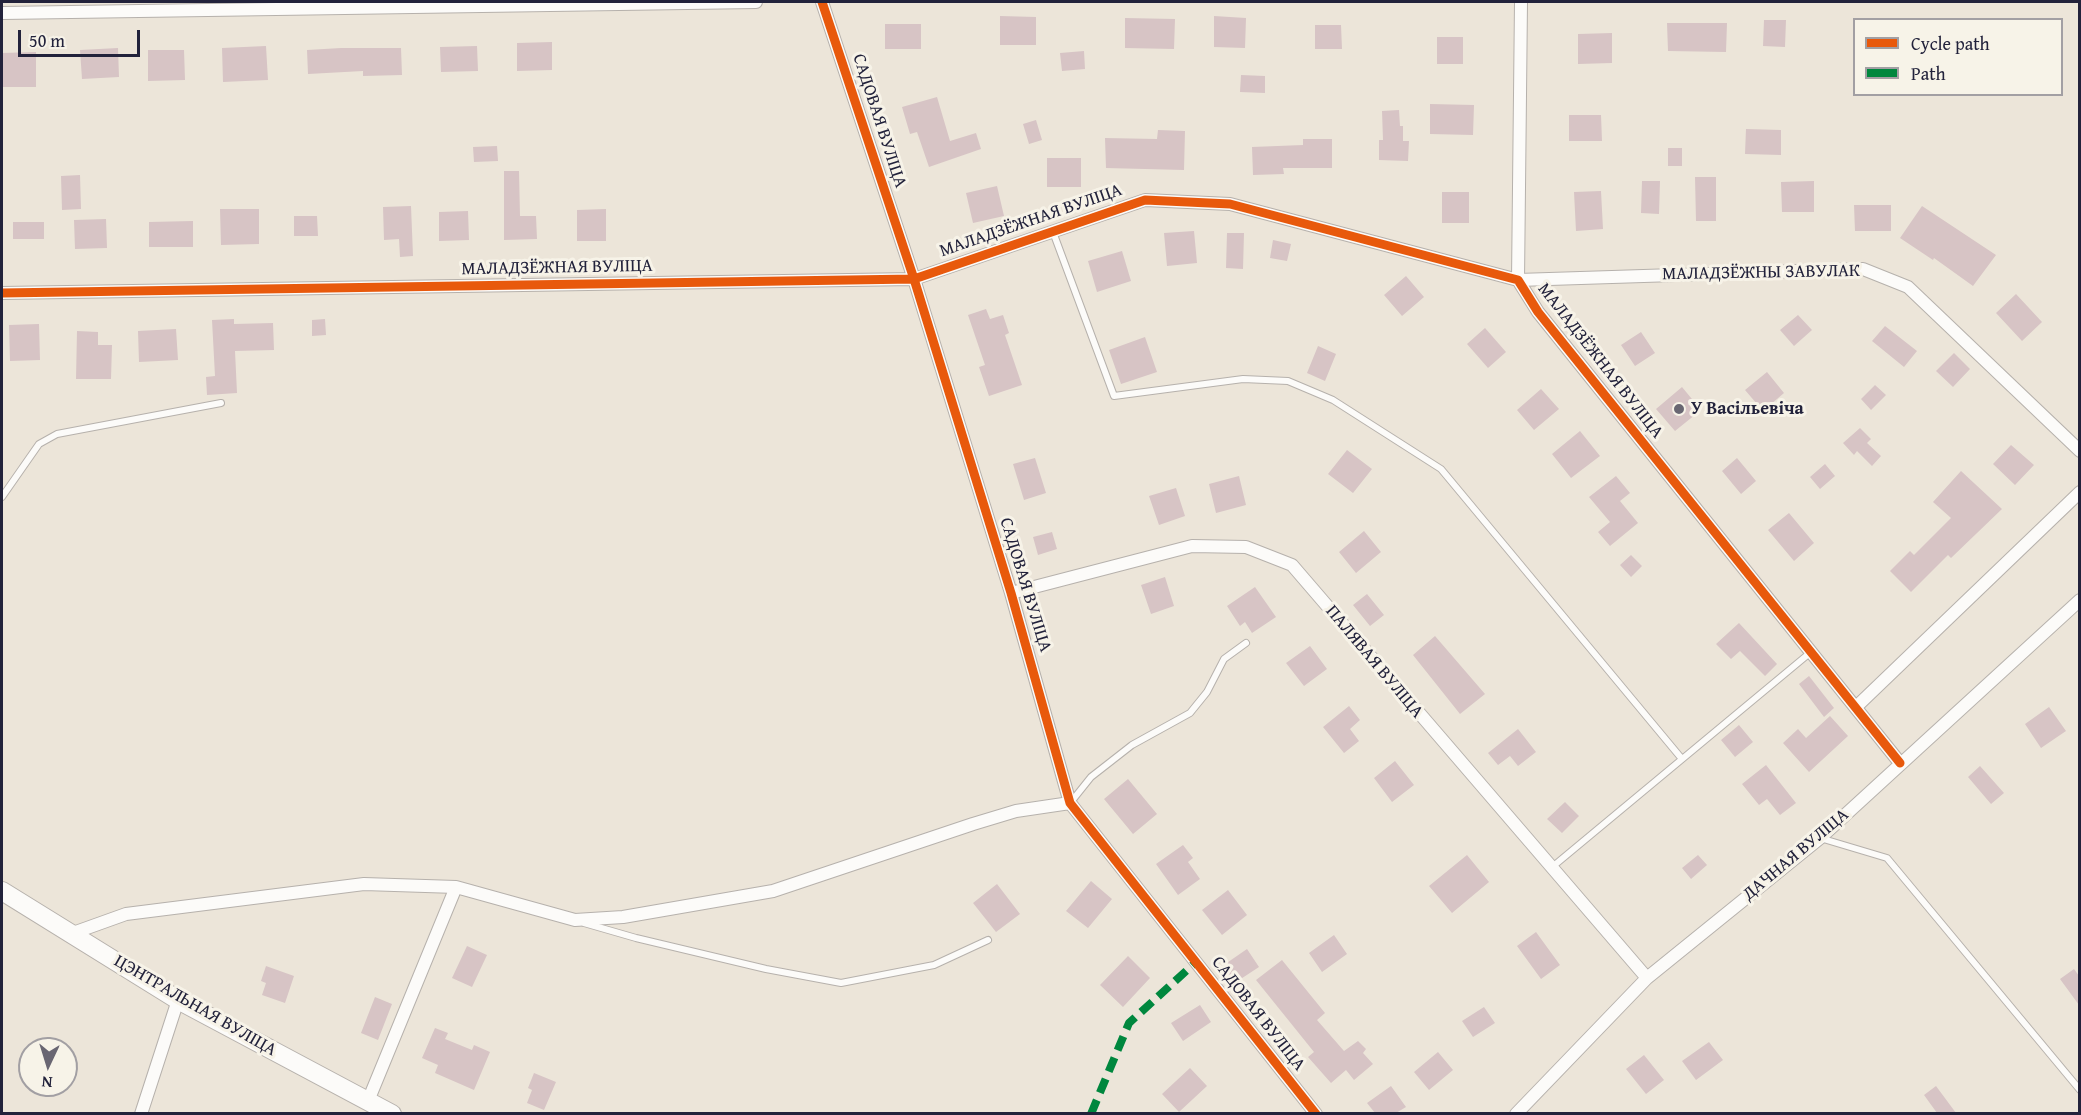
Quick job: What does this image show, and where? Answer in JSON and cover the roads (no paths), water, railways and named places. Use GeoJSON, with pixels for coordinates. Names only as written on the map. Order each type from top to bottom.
{"type":"FeatureCollection","features":[{"type":"Feature","properties":{"kind":"street"},"geometry":{"type":"LineString","coordinates":[[2,13],[756,2]]}},
{"type":"Feature","properties":{"kind":"street","name":"САДОВАЯ ВУЛІЦА"},"geometry":{"type":"LineString","coordinates":[[822,2],[914,279],[1011,593],[1070,802],[1316,1113]]}},
{"type":"Feature","properties":{"kind":"street"},"geometry":{"type":"LineString","coordinates":[[1518,280],[1521,2]]}},
{"type":"Feature","properties":{"kind":"street","name":"МАЛАДЗЁЖНАЯ ВУЛІЦА"},"geometry":{"type":"LineString","coordinates":[[2,293],[914,279],[1145,200],[1230,204],[1518,280],[1538,312],[1900,763]]}},
{"type":"Feature","properties":{"kind":"street","name":"МАЛАДЗЁЖНЫ ЗАВУЛАК"},"geometry":{"type":"LineString","coordinates":[[1518,280],[1863,269],[1908,287],[2079,451]]}},
{"type":"Feature","properties":{"kind":"street"},"geometry":{"type":"LineString","coordinates":[[1856,707],[2079,492]]}},
{"type":"Feature","properties":{"kind":"street","name":"ПАЛЯВАЯ ВУЛІЦА"},"geometry":{"type":"LineString","coordinates":[[1011,593],[1192,546],[1246,547],[1292,565],[1550,869],[1647,978]]}},
{"type":"Feature","properties":{"kind":"street","name":"ДАЧНАЯ ВУЛІЦА"},"geometry":{"type":"LineString","coordinates":[[1516,1113],[1647,978],[1820,838],[2079,600]]}},
{"type":"Feature","properties":{"kind":"street"},"geometry":{"type":"LineString","coordinates":[[73,933],[126,914],[364,884],[456,886],[575,920],[623,918],[773,891],[994,817],[1070,802]]}},
{"type":"Feature","properties":{"kind":"street"},"geometry":{"type":"LineString","coordinates":[[368,1101],[456,886]]}},
{"type":"Feature","properties":{"kind":"street","name":"ЦЭНТРАЛЬНАЯ ВУЛІЦА"},"geometry":{"type":"LineString","coordinates":[[2,891],[178,1000],[392,1113]]}},
{"type":"Feature","properties":{"kind":"street"},"geometry":{"type":"LineString","coordinates":[[141,1113],[178,1000]]}},
{"type":"Feature","properties":{"kind":"lane"},"geometry":{"type":"LineString","coordinates":[[1053,232],[1114,396],[1243,379],[1288,381],[1333,400],[1441,469],[1682,759]]}},
{"type":"Feature","properties":{"kind":"lane"},"geometry":{"type":"LineString","coordinates":[[2,497],[39,444],[57,434],[221,403]]}},
{"type":"Feature","properties":{"kind":"lane"},"geometry":{"type":"LineString","coordinates":[[1070,802],[1091,777],[1132,745],[1190,713],[1207,692],[1224,660],[1246,643]]}},
{"type":"Feature","properties":{"kind":"lane"},"geometry":{"type":"LineString","coordinates":[[1550,869],[1811,652]]}},
{"type":"Feature","properties":{"kind":"lane"},"geometry":{"type":"LineString","coordinates":[[1820,838],[1887,858],[2079,1090]]}},
{"type":"Feature","properties":{"kind":"lane"},"geometry":{"type":"LineString","coordinates":[[575,920],[636,938],[755,966],[841,982],[934,965],[988,940]]}},
{"type":"Feature","properties":{"kind":"place","name":"У Васільевіча"},"geometry":{"type":"Point","coordinates":[1679,409]}}]}
